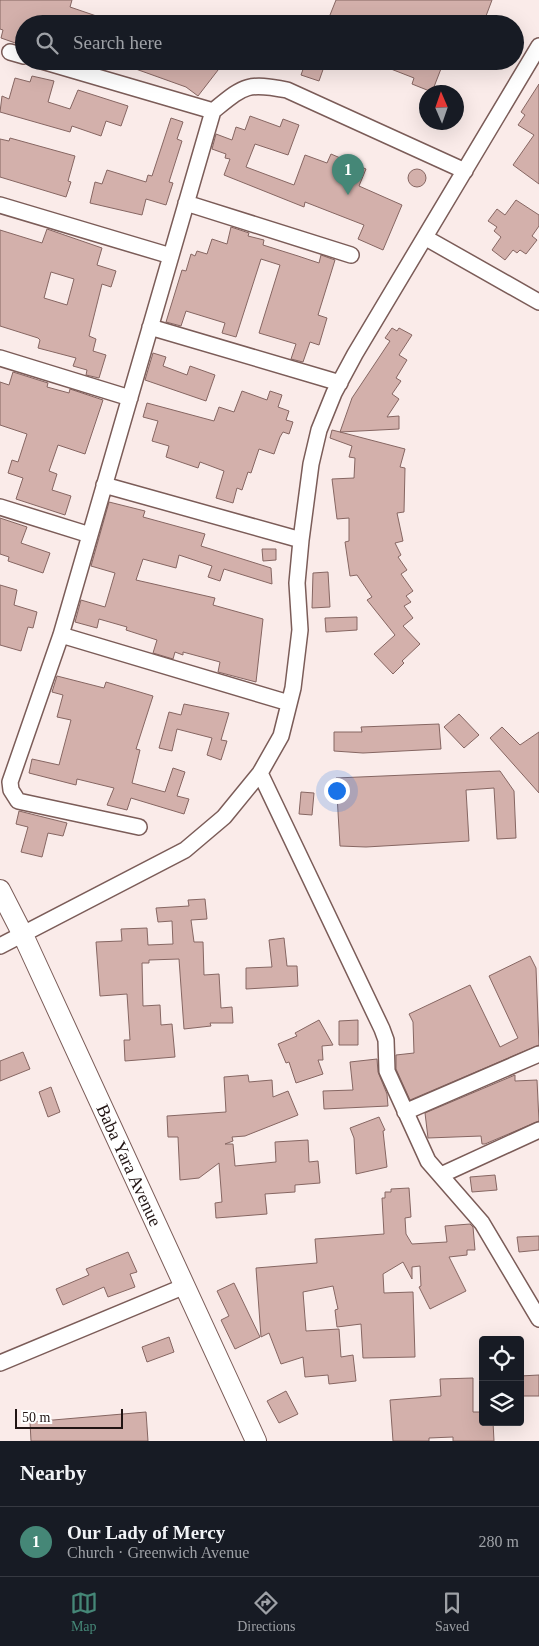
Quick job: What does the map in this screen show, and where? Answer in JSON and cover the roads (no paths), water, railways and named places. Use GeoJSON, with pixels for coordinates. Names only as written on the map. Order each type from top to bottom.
{"type":"FeatureCollection","features":[{"type":"Feature","properties":{"kind":"main road","name":"Baba Yara Avenue"},"geometry":{"type":"LineString","coordinates":[[0,890],[23,935],[256,1441]]}},
{"type":"Feature","properties":{"kind":"street"},"geometry":{"type":"LineString","coordinates":[[0,946],[185,850],[224,816],[260,772],[280,736],[293,688],[300,630],[297,583],[301,540],[311,464],[319,430],[340,383],[539,46]]}},
{"type":"Feature","properties":{"kind":"street"},"geometry":{"type":"LineString","coordinates":[[73,70],[213,111]]}},
{"type":"Feature","properties":{"kind":"street"},"geometry":{"type":"LineString","coordinates":[[139,827],[18,801],[10,790],[12,774],[61,635],[213,111],[241,88],[264,86],[287,90],[465,172]]}},
{"type":"Feature","properties":{"kind":"street"},"geometry":{"type":"LineString","coordinates":[[186,203],[352,255]]}},
{"type":"Feature","properties":{"kind":"street"},"geometry":{"type":"LineString","coordinates":[[0,205],[171,256]]}},
{"type":"Feature","properties":{"kind":"street"},"geometry":{"type":"LineString","coordinates":[[426,238],[539,302]]}},
{"type":"Feature","properties":{"kind":"street"},"geometry":{"type":"LineString","coordinates":[[150,327],[340,383]]}},
{"type":"Feature","properties":{"kind":"street"},"geometry":{"type":"LineString","coordinates":[[0,358],[130,398]]}},
{"type":"Feature","properties":{"kind":"street"},"geometry":{"type":"LineString","coordinates":[[104,485],[301,540]]}},
{"type":"Feature","properties":{"kind":"street"},"geometry":{"type":"LineString","coordinates":[[0,507],[90,535]]}},
{"type":"Feature","properties":{"kind":"street"},"geometry":{"type":"LineString","coordinates":[[61,635],[289,703]]}},
{"type":"Feature","properties":{"kind":"street"},"geometry":{"type":"LineString","coordinates":[[260,772],[382,1029],[386,1040],[387,1071],[428,1161],[482,1223],[539,1319]]}},
{"type":"Feature","properties":{"kind":"street"},"geometry":{"type":"LineString","coordinates":[[405,1112],[539,1054]]}},
{"type":"Feature","properties":{"kind":"street"},"geometry":{"type":"LineString","coordinates":[[441,1175],[539,1130]]}},
{"type":"Feature","properties":{"kind":"street"},"geometry":{"type":"LineString","coordinates":[[0,1364],[185,1286]]}},
{"type":"Feature","properties":{"kind":"place","name":"Our Lady of Mercy"},"geometry":{"type":"Point","coordinates":[348,195]}}]}
